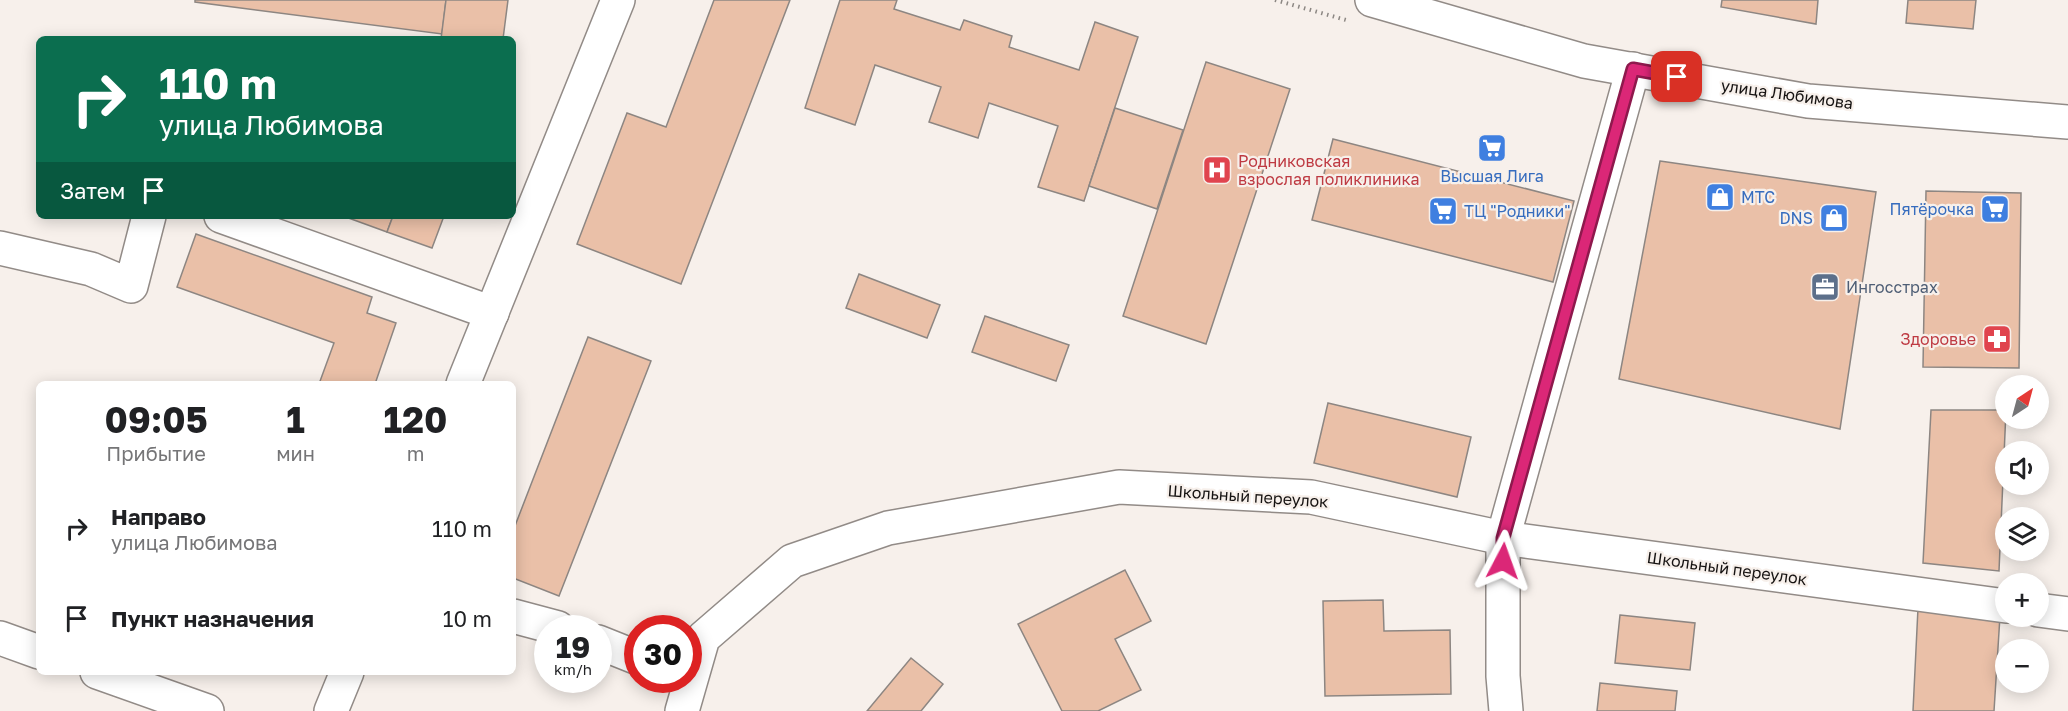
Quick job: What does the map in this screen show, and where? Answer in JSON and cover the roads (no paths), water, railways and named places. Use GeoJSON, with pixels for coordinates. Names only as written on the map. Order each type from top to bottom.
{"type":"FeatureCollection","features":[{"type":"Feature","properties":{"kind":"street"},"geometry":{"type":"LineString","coordinates":[[464,381],[618,0]]}},
{"type":"Feature","properties":{"kind":"street","name":"улица Любимова"},"geometry":{"type":"LineString","coordinates":[[1372,0],[1584,61],[1809,101],[2068,122]]}},
{"type":"Feature","properties":{"kind":"street"},"geometry":{"type":"LineString","coordinates":[[1506,711],[1503,675],[1503,538],[1633,69]]}},
{"type":"Feature","properties":{"kind":"street"},"geometry":{"type":"LineString","coordinates":[[0,248],[91,269],[131,286],[148,219]]}},
{"type":"Feature","properties":{"kind":"street"},"geometry":{"type":"LineString","coordinates":[[229,219],[492,313]]}},
{"type":"Feature","properties":{"kind":"street","name":"Школьный переулок"},"geometry":{"type":"LineString","coordinates":[[702,641],[792,561],[888,528],[1119,487],[1311,497],[1503,538],[1995,605]]}},
{"type":"Feature","properties":{"kind":"street"},"geometry":{"type":"LineString","coordinates":[[2049,611],[2068,614]]}},
{"type":"Feature","properties":{"kind":"street"},"geometry":{"type":"LineString","coordinates":[[516,617],[534,622]]}},
{"type":"Feature","properties":{"kind":"street"},"geometry":{"type":"LineString","coordinates":[[0,638],[36,651]]}},
{"type":"Feature","properties":{"kind":"street"},"geometry":{"type":"LineString","coordinates":[[105,675],[207,711]]}},
{"type":"Feature","properties":{"kind":"street"},"geometry":{"type":"LineString","coordinates":[[331,711],[346,675]]}},
{"type":"Feature","properties":{"kind":"place","name":"Высшая Лига"},"geometry":{"type":"Point","coordinates":[1492,148]}},
{"type":"Feature","properties":{"kind":"place","name":"Родниковская взрослая поликлиника"},"geometry":{"type":"Point","coordinates":[1217,170]}},
{"type":"Feature","properties":{"kind":"place","name":"МТС"},"geometry":{"type":"Point","coordinates":[1720,197]}},
{"type":"Feature","properties":{"kind":"place","name":"Пятёрочка"},"geometry":{"type":"Point","coordinates":[1995,209]}},
{"type":"Feature","properties":{"kind":"place","name":"ТЦ \"Родники\""},"geometry":{"type":"Point","coordinates":[1443,211]}},
{"type":"Feature","properties":{"kind":"place","name":"DNS"},"geometry":{"type":"Point","coordinates":[1834,218]}},
{"type":"Feature","properties":{"kind":"place","name":"Ингосстрах"},"geometry":{"type":"Point","coordinates":[1825,287]}},
{"type":"Feature","properties":{"kind":"place","name":"Здоровье"},"geometry":{"type":"Point","coordinates":[1997,339]}}]}
